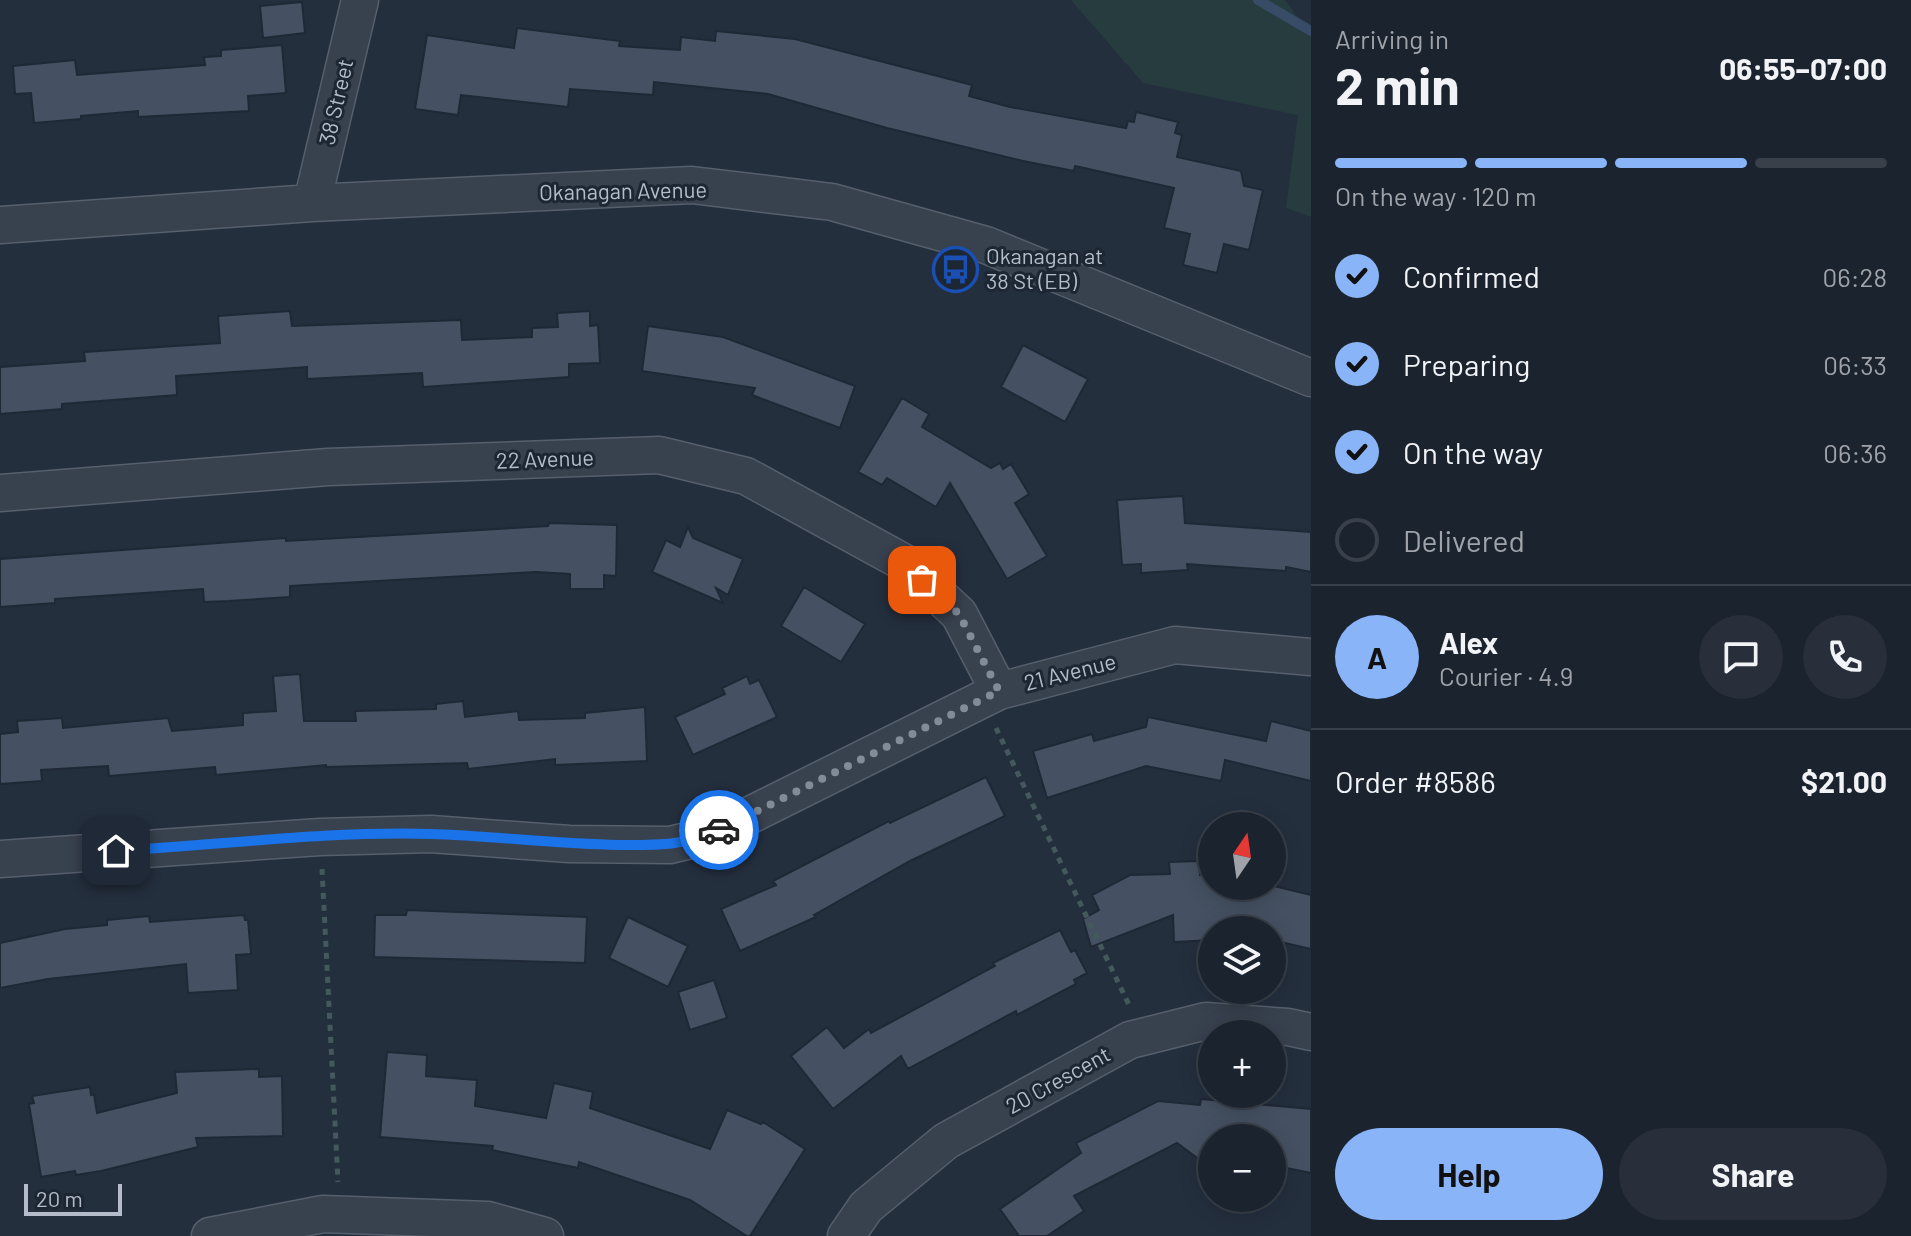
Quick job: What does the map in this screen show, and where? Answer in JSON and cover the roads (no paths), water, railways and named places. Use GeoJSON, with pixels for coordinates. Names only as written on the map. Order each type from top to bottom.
{"type":"FeatureCollection","features":[{"type":"Feature","properties":{"kind":"street","name":"38 Street"},"geometry":{"type":"LineString","coordinates":[[312,203],[360,0]]}},
{"type":"Feature","properties":{"kind":"street","name":"Okanagan Avenue"},"geometry":{"type":"LineString","coordinates":[[0,225],[312,203],[692,185],[832,202],[986,245],[1311,378]]}},
{"type":"Feature","properties":{"kind":"street","name":"22 Avenue"},"geometry":{"type":"LineString","coordinates":[[0,493],[328,467],[659,455],[746,476],[903,562],[959,614],[991,695]]}},
{"type":"Feature","properties":{"kind":"street","name":"21 Avenue"},"geometry":{"type":"LineString","coordinates":[[0,859],[320,837],[431,834],[569,844],[670,845],[708,836],[991,695],[1175,645],[1311,657]]}},
{"type":"Feature","properties":{"kind":"street","name":"20 Crescent"},"geometry":{"type":"LineString","coordinates":[[846,1236],[866,1207],[946,1141],[1130,1040],[1206,1021],[1288,1027],[1311,1032]]}},
{"type":"Feature","properties":{"kind":"street"},"geometry":{"type":"LineString","coordinates":[[210,1236],[323,1214],[488,1220],[545,1236]]}},
{"type":"Feature","properties":{"kind":"waterway"},"geometry":{"type":"LineString","coordinates":[[1258,0],[1311,31]]}},
{"type":"Feature","properties":{"kind":"place","name":"Okanagan at 38 St (EB)"},"geometry":{"type":"Point","coordinates":[955,269]}}]}
